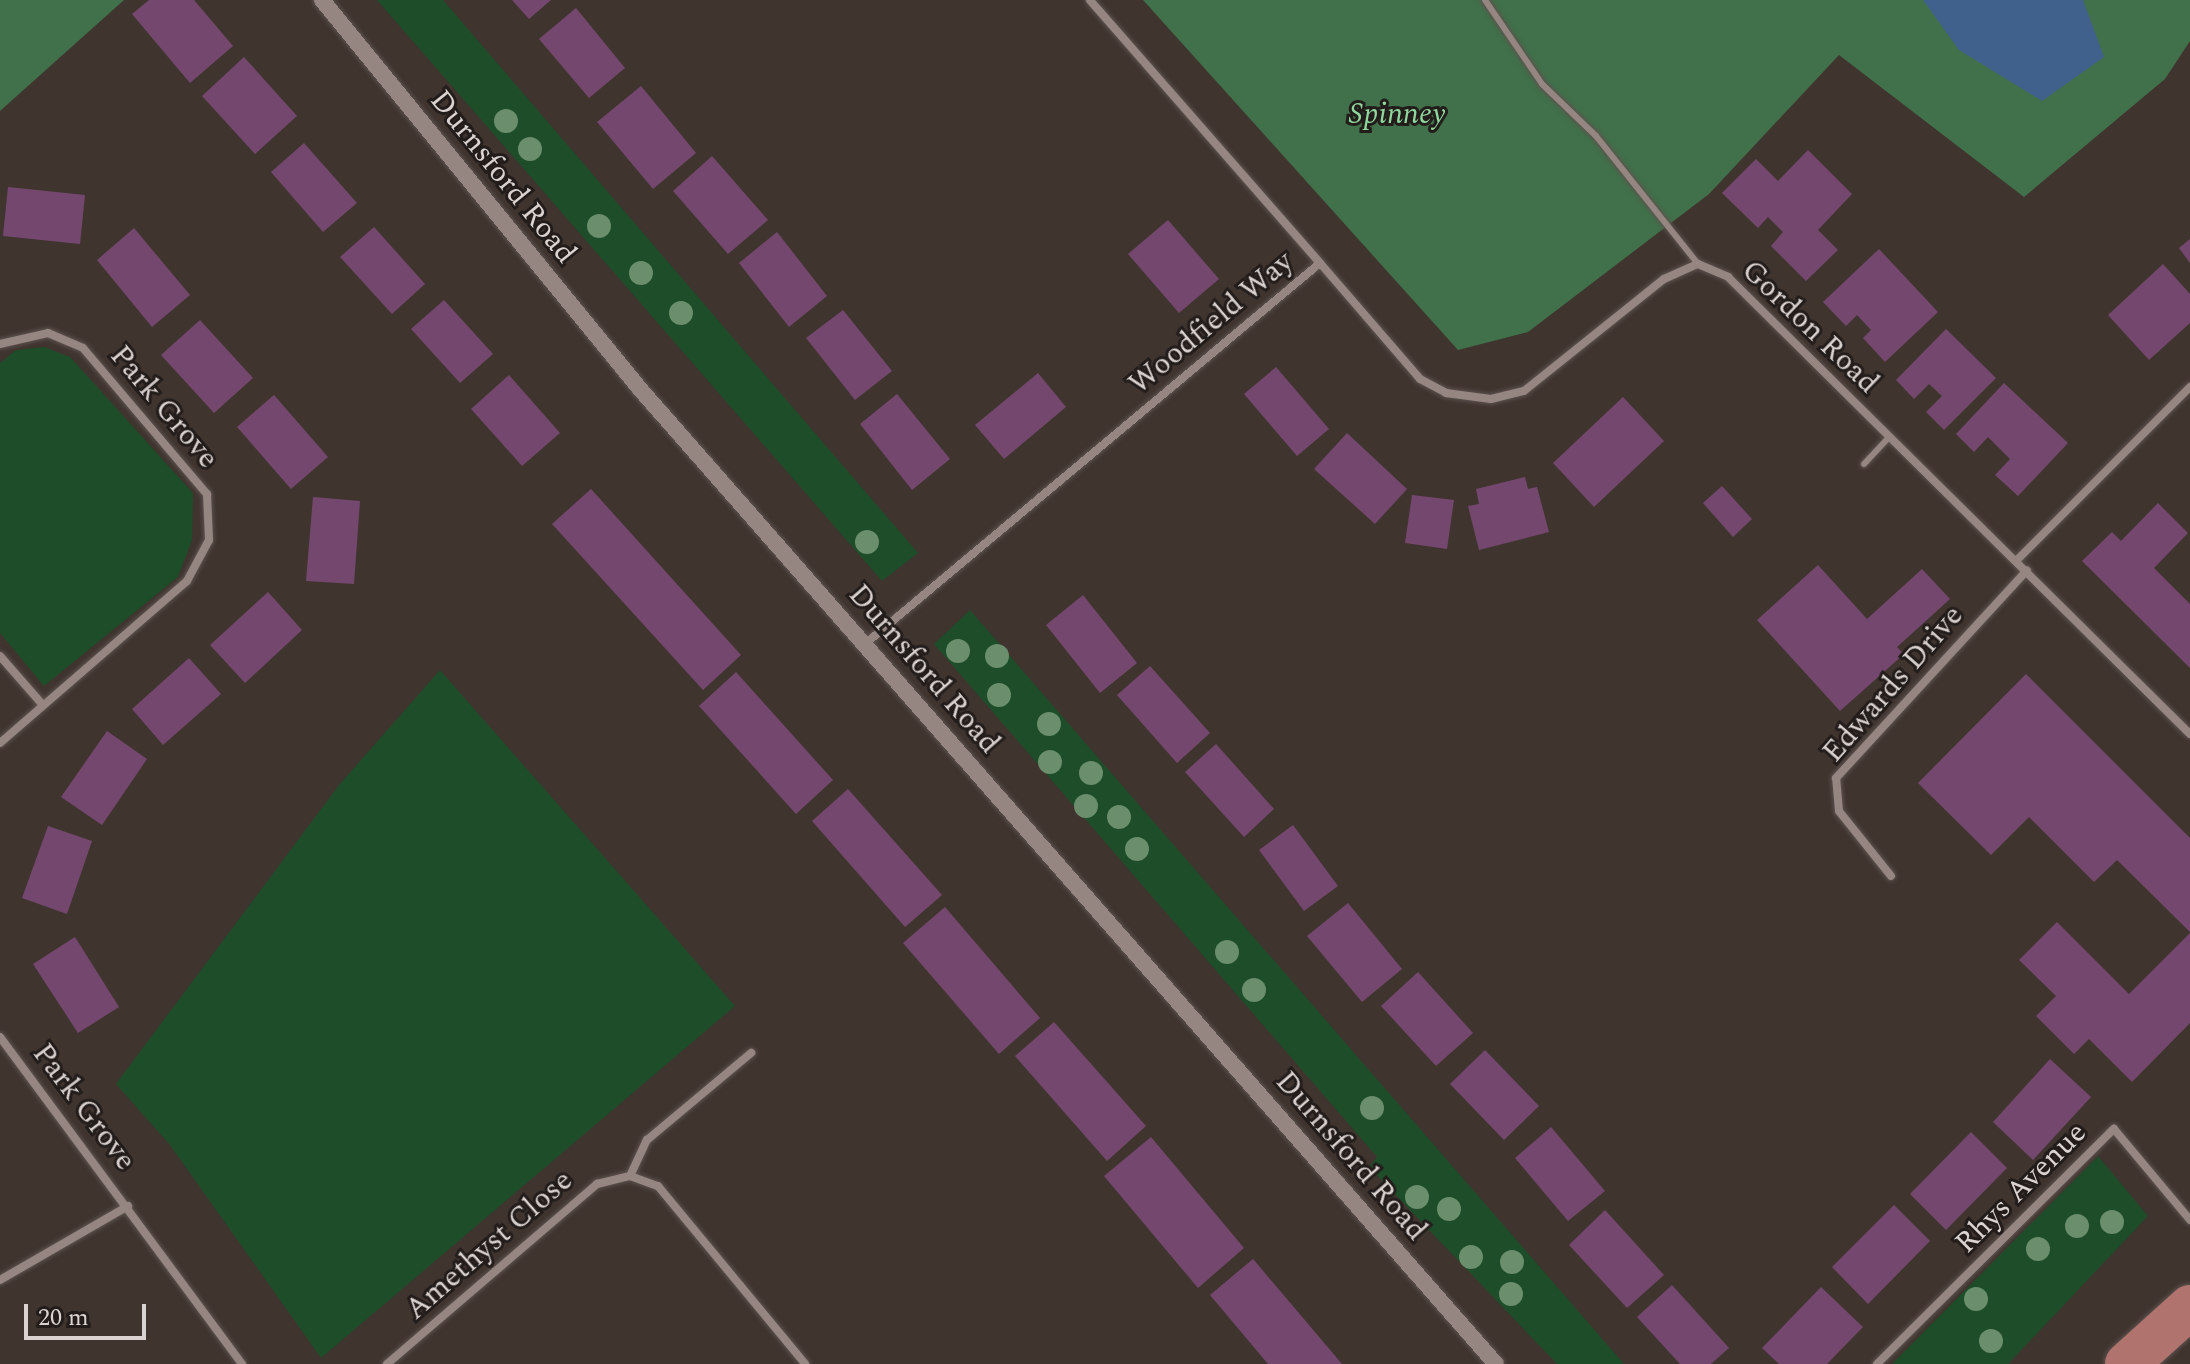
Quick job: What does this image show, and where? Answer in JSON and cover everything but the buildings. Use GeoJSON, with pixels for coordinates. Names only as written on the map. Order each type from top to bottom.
{"type":"FeatureCollection","features":[{"type":"Feature","properties":{"kind":"main road","name":"Durnsford Road"},"geometry":{"type":"LineString","coordinates":[[322,0],[640,389],[1496,1364]]}},
{"type":"Feature","properties":{"kind":"main road"},"geometry":{"type":"LineString","coordinates":[[2127,1364],[2190,1307]]}},
{"type":"Feature","properties":{"kind":"street","name":"Woodfield Way"},"geometry":{"type":"LineString","coordinates":[[865,644],[1320,263],[1090,0]]}},
{"type":"Feature","properties":{"kind":"street","name":"Gordon Road"},"geometry":{"type":"LineString","coordinates":[[1320,263],[1420,379],[1446,393],[1491,399],[1524,391],[1664,279],[1698,264],[1728,277],[2190,734]]}},
{"type":"Feature","properties":{"kind":"street","name":"Park Grove"},"geometry":{"type":"LineString","coordinates":[[0,344],[48,333],[83,348],[207,494],[209,540],[187,581],[41,703],[0,743]]}},
{"type":"Feature","properties":{"kind":"street"},"geometry":{"type":"LineString","coordinates":[[2017,560],[2190,387]]}},
{"type":"Feature","properties":{"kind":"street","name":"Edwards Drive"},"geometry":{"type":"LineString","coordinates":[[1891,876],[1839,811],[1836,778],[2027,570]]}},
{"type":"Feature","properties":{"kind":"street"},"geometry":{"type":"LineString","coordinates":[[0,656],[41,703]]}},
{"type":"Feature","properties":{"kind":"street","name":"Park Grove"},"geometry":{"type":"LineString","coordinates":[[0,1037],[242,1364]]}},
{"type":"Feature","properties":{"kind":"street"},"geometry":{"type":"LineString","coordinates":[[751,1053],[647,1140],[630,1176],[658,1186],[805,1364]]}},
{"type":"Feature","properties":{"kind":"street","name":"Rhys Avenue"},"geometry":{"type":"LineString","coordinates":[[1877,1364],[2114,1129],[2190,1220]]}},
{"type":"Feature","properties":{"kind":"street","name":"Amethyst Close"},"geometry":{"type":"LineString","coordinates":[[387,1364],[597,1184],[630,1176]]}},
{"type":"Feature","properties":{"kind":"street"},"geometry":{"type":"LineString","coordinates":[[0,1280],[128,1206]]}},
{"type":"Feature","properties":{"kind":"lane"},"geometry":{"type":"LineString","coordinates":[[1485,0],[1542,84],[1596,136],[1698,264]]}},
{"type":"Feature","properties":{"kind":"lane"},"geometry":{"type":"LineString","coordinates":[[1864,464],[1889,437]]}},
{"type":"Feature","properties":{"kind":"green space"},"geometry":{"type":"Polygon","coordinates":[[[0,0],[124,0],[0,111],[0,0]]]}},
{"type":"Feature","properties":{"kind":"green space"},"geometry":{"type":"Polygon","coordinates":[[[377,0],[443,0],[918,553],[882,581],[377,0]]]}},
{"type":"Feature","properties":{"kind":"green space","name":"Spinney"},"geometry":{"type":"Polygon","coordinates":[[[1143,0],[2190,0],[2190,41],[2165,79],[2024,197],[1839,55],[1709,194],[1528,332],[1458,350],[1143,0]]]}},
{"type":"Feature","properties":{"kind":"green space"},"geometry":{"type":"Polygon","coordinates":[[[44,347],[70,357],[193,493],[192,540],[178,577],[44,686],[0,633],[0,363],[16,350],[44,347]]]}},
{"type":"Feature","properties":{"kind":"green space"},"geometry":{"type":"Polygon","coordinates":[[[970,610],[1624,1364],[1557,1364],[1369,1167],[1377,1157],[934,644],[970,610]]]}},
{"type":"Feature","properties":{"kind":"green space"},"geometry":{"type":"Polygon","coordinates":[[[440,670],[735,1006],[321,1358],[170,1145],[116,1084],[339,785],[440,670]]]}},
{"type":"Feature","properties":{"kind":"green space"},"geometry":{"type":"Polygon","coordinates":[[[2098,1156],[2148,1216],[2008,1364],[1892,1364],[2098,1156]]]}},
{"type":"Feature","properties":{"kind":"water"},"geometry":{"type":"Polygon","coordinates":[[[1923,0],[2083,0],[2104,57],[2042,101],[1959,50],[1923,0]]]}}]}
